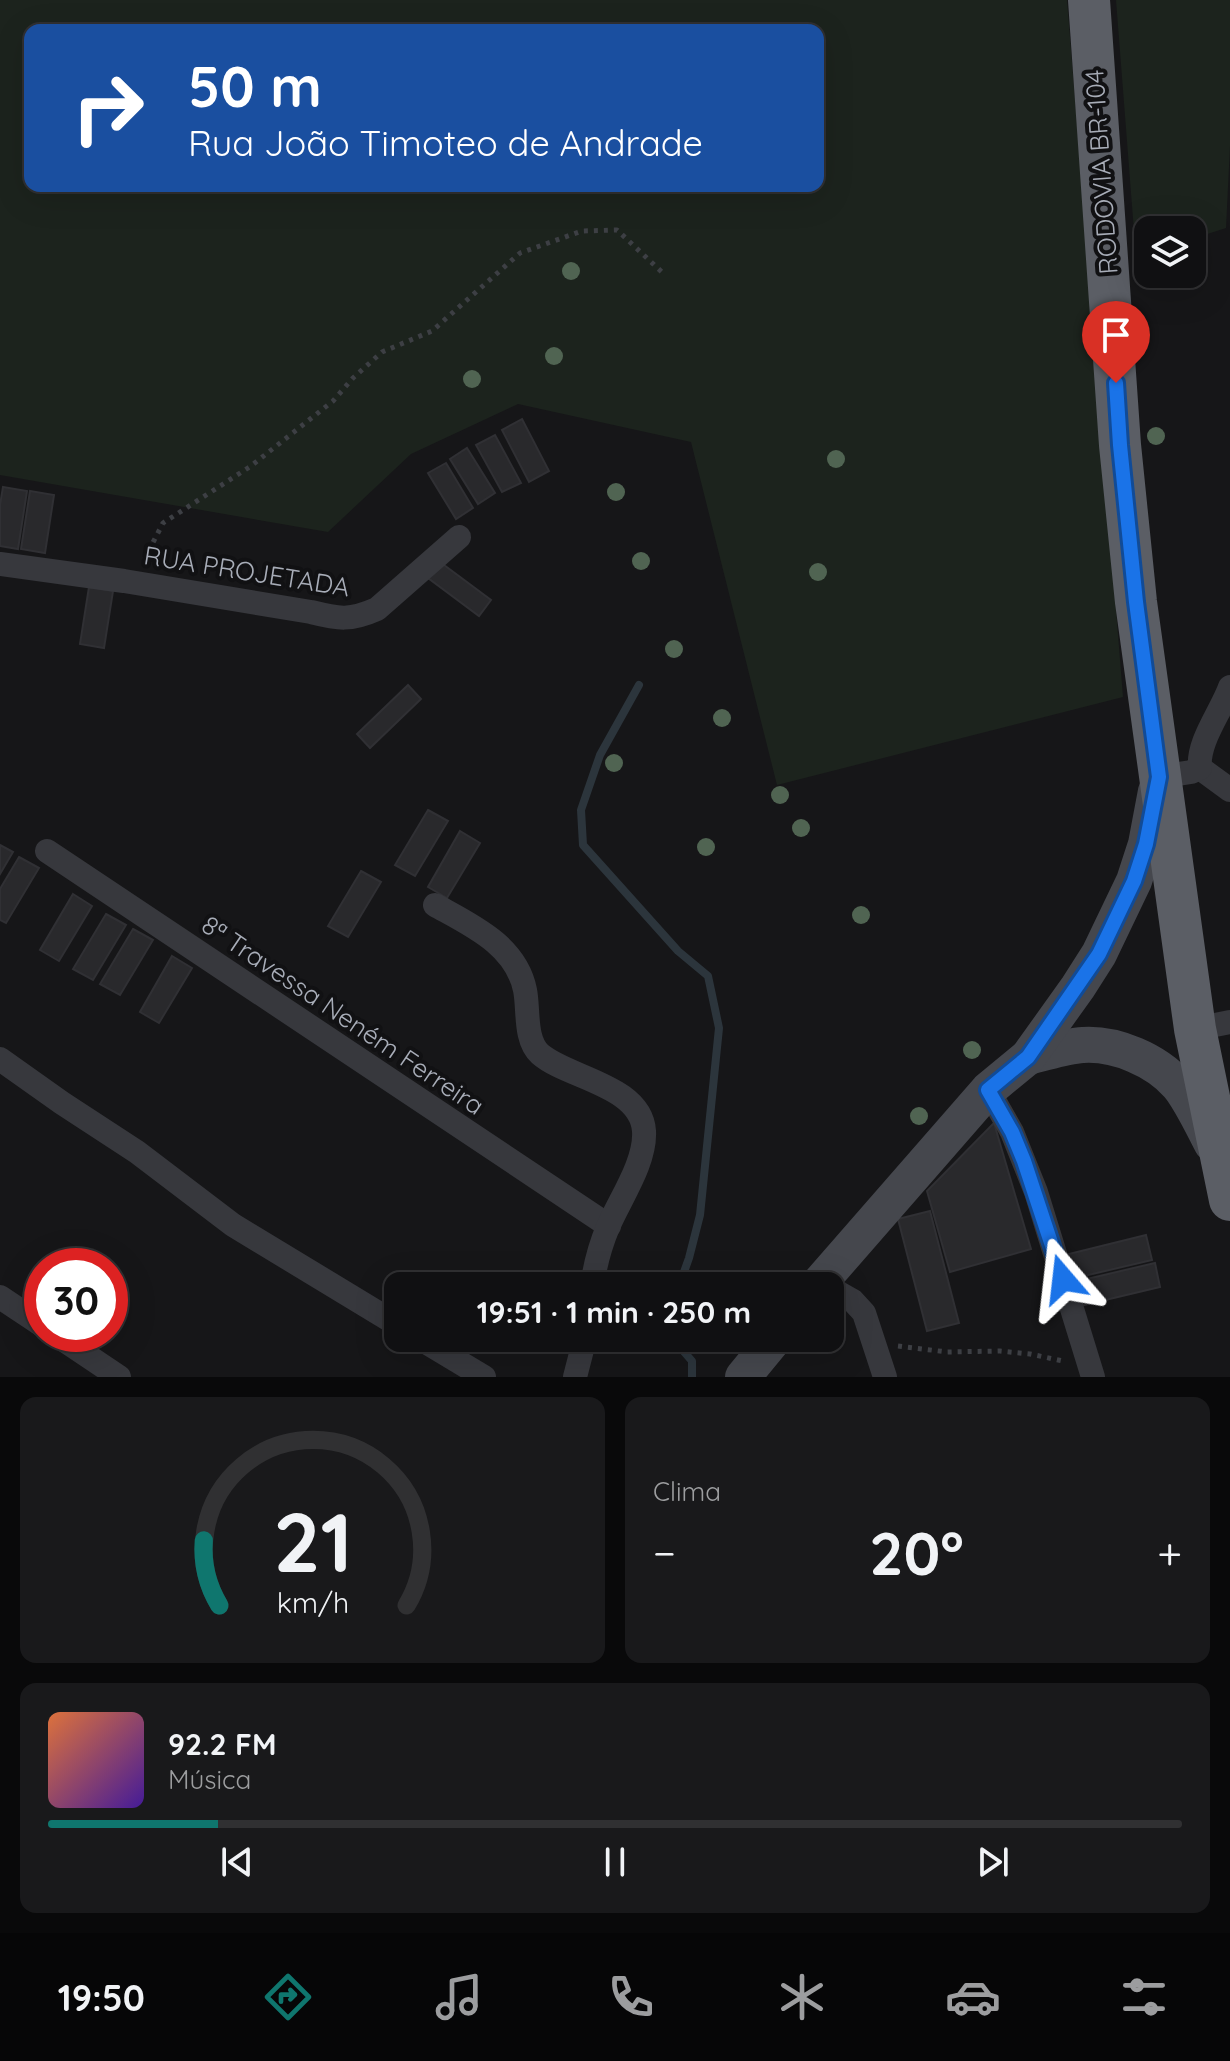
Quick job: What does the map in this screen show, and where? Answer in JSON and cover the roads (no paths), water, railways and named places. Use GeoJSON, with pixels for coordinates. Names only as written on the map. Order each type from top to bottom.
{"type":"FeatureCollection","features":[{"type":"Feature","properties":{"kind":"highway","name":"RODOVIA BR-104"},"geometry":{"type":"LineString","coordinates":[[1089,0],[1120,445],[1136,602],[1159,777],[1213,1026],[1220,1157],[1230,1200]]}},
{"type":"Feature","properties":{"kind":"main road"},"geometry":{"type":"LineString","coordinates":[[835,1272],[988,1090],[1028,1057],[1099,954],[1134,881],[1146,844],[1159,777]]}},
{"type":"Feature","properties":{"kind":"main road"},"geometry":{"type":"LineString","coordinates":[[1028,1057],[1083,1045],[1109,1047],[1133,1054],[1158,1067],[1179,1086],[1220,1157]]}},
{"type":"Feature","properties":{"kind":"main road"},"geometry":{"type":"LineString","coordinates":[[743,1377],[764,1352]]}},
{"type":"Feature","properties":{"kind":"street","name":"RUA PROJETADA"},"geometry":{"type":"LineString","coordinates":[[0,564],[124,581],[311,612],[341,620],[377,609],[459,537]]}},
{"type":"Feature","properties":{"kind":"street"},"geometry":{"type":"LineString","coordinates":[[1200,768],[1200,753],[1230,687]]}},
{"type":"Feature","properties":{"kind":"street"},"geometry":{"type":"LineString","coordinates":[[1159,777],[1200,768]]}},
{"type":"Feature","properties":{"kind":"street"},"geometry":{"type":"LineString","coordinates":[[1200,768],[1230,790]]}},
{"type":"Feature","properties":{"kind":"street","name":"8ª Travessa Neném Ferreira"},"geometry":{"type":"LineString","coordinates":[[47,851],[609,1226]]}},
{"type":"Feature","properties":{"kind":"street"},"geometry":{"type":"LineString","coordinates":[[435,905],[483,931],[510,956],[519,970],[525,989],[529,1026],[538,1052],[618,1094],[641,1117],[644,1129],[640,1158],[600,1247],[595,1272]]}},
{"type":"Feature","properties":{"kind":"street"},"geometry":{"type":"LineString","coordinates":[[0,1059],[137,1152],[233,1225],[384,1317]]}},
{"type":"Feature","properties":{"kind":"street"},"geometry":{"type":"LineString","coordinates":[[988,1090],[1012,1132],[1028,1171],[1091,1372]]}},
{"type":"Feature","properties":{"kind":"street"},"geometry":{"type":"LineString","coordinates":[[0,1297],[24,1313]]}},
{"type":"Feature","properties":{"kind":"street"},"geometry":{"type":"LineString","coordinates":[[844,1297],[864,1313],[885,1377]]}},
{"type":"Feature","properties":{"kind":"street"},"geometry":{"type":"LineString","coordinates":[[82,1352],[119,1377]]}},
{"type":"Feature","properties":{"kind":"street"},"geometry":{"type":"LineString","coordinates":[[442,1352],[484,1377]]}},
{"type":"Feature","properties":{"kind":"street"},"geometry":{"type":"LineString","coordinates":[[575,1377],[581,1352]]}},
{"type":"Feature","properties":{"kind":"waterway"},"geometry":{"type":"LineString","coordinates":[[639,685],[600,755],[581,810],[583,845],[678,951],[708,976],[719,1028],[700,1215],[684,1272]]}},
{"type":"Feature","properties":{"kind":"waterway"},"geometry":{"type":"LineString","coordinates":[[684,1352],[692,1361],[692,1377]]}}]}
